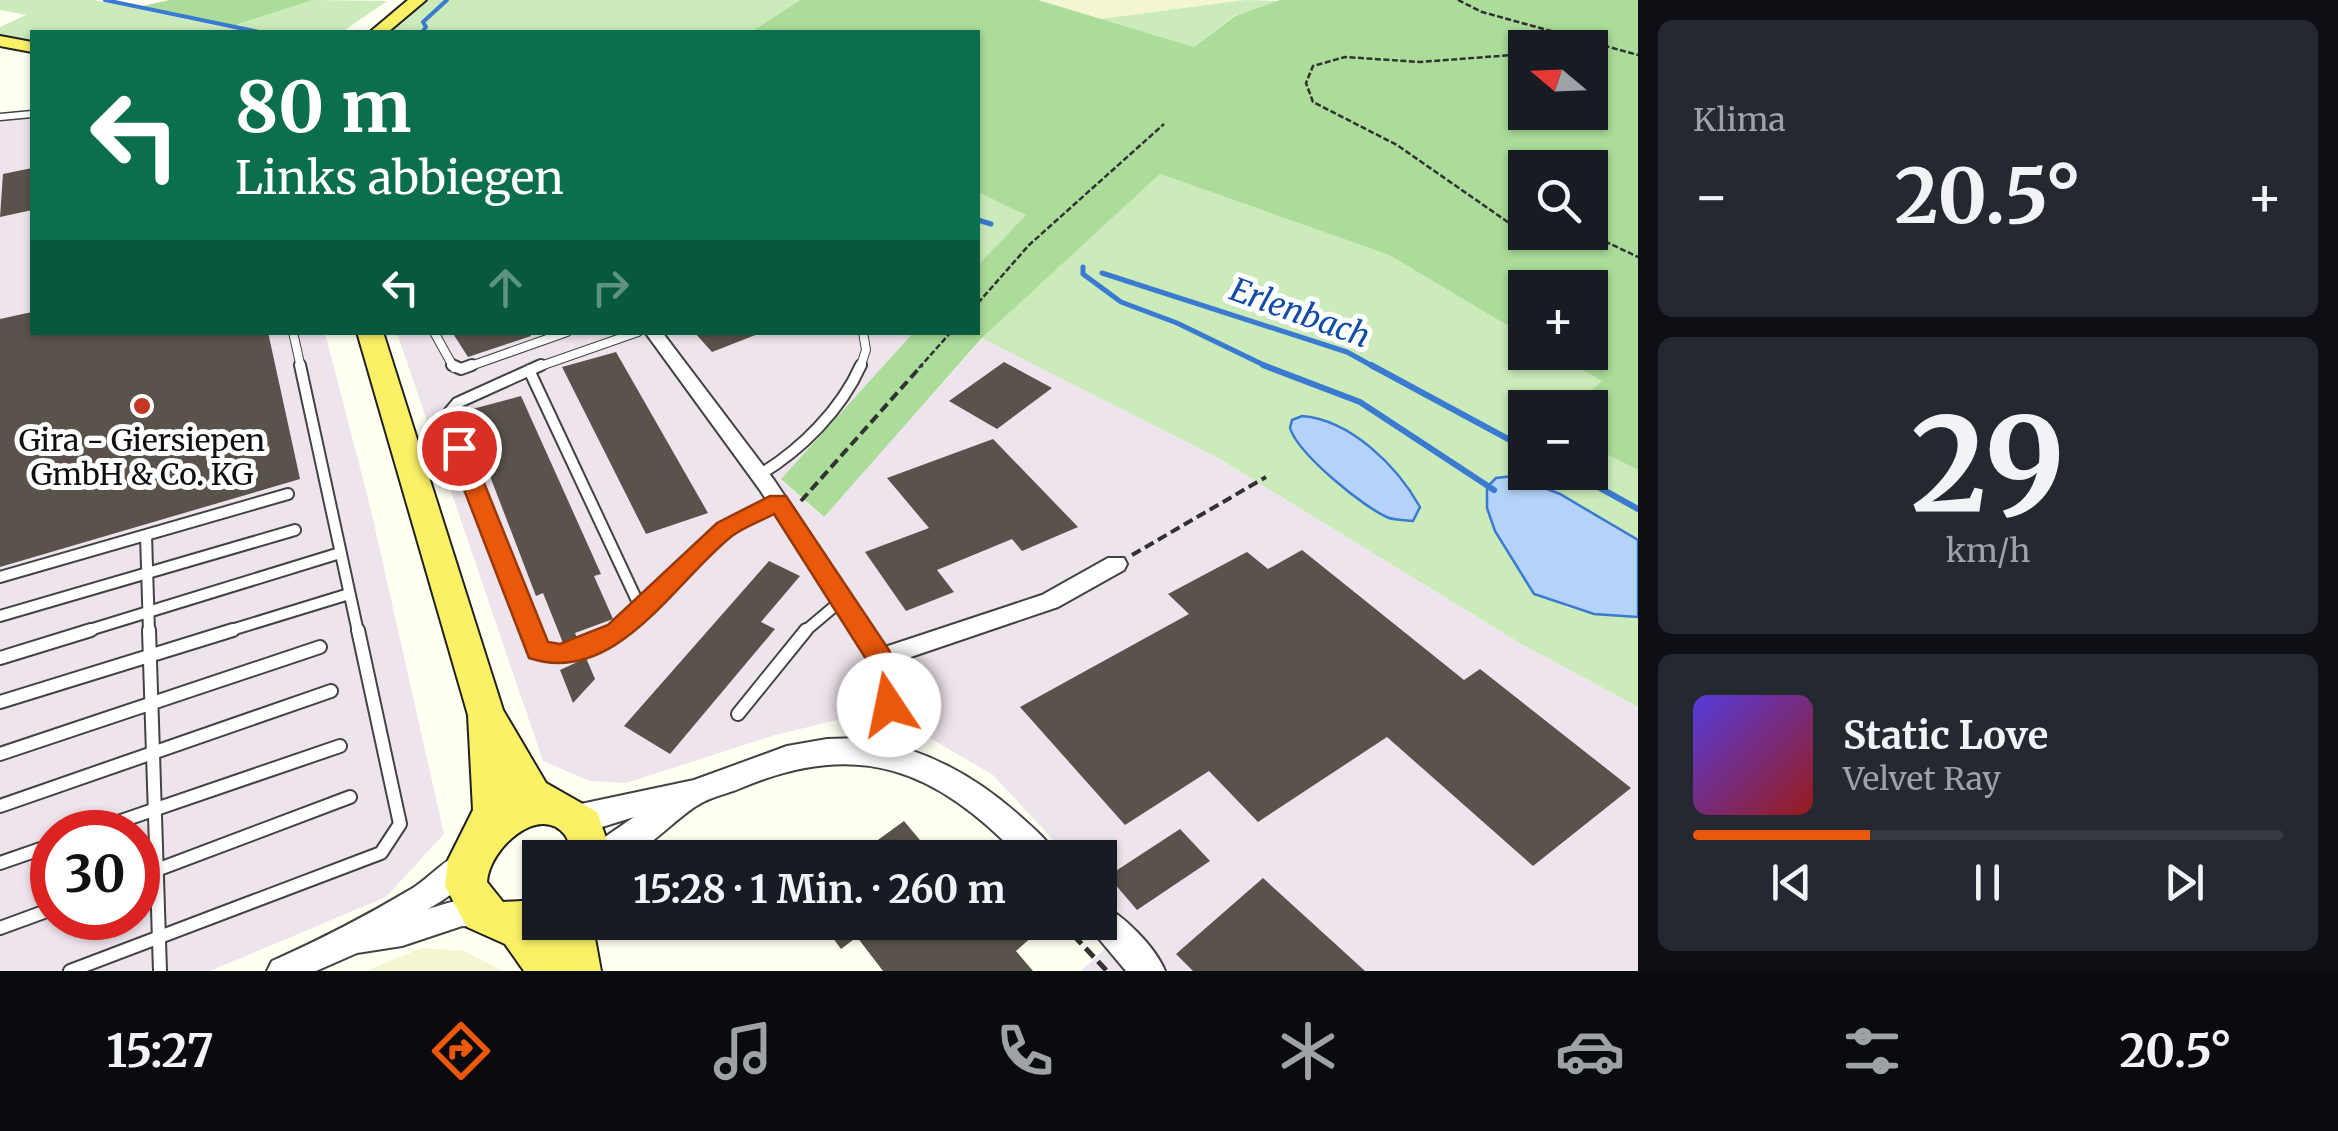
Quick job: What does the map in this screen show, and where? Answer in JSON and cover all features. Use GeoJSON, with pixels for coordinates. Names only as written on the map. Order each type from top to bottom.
{"type":"FeatureCollection","features":[{"type":"Feature","properties":{"kind":"main road"},"geometry":{"type":"LineString","coordinates":[[380,30],[418,0]]}},
{"type":"Feature","properties":{"kind":"main road"},"geometry":{"type":"LineString","coordinates":[[0,42],[30,48]]}},
{"type":"Feature","properties":{"kind":"main road"},"geometry":{"type":"LineString","coordinates":[[371,335],[486,715],[494,810],[479,844],[468,889],[513,920],[529,937],[548,971]]}},
{"type":"Feature","properties":{"kind":"main road"},"geometry":{"type":"LineString","coordinates":[[486,715],[532,795],[562,813],[590,840]]}},
{"type":"Feature","properties":{"kind":"main road"},"geometry":{"type":"LineString","coordinates":[[479,844],[510,815],[562,813]]}},
{"type":"Feature","properties":{"kind":"main road"},"geometry":{"type":"LineString","coordinates":[[574,940],[579,971]]}},
{"type":"Feature","properties":{"kind":"street"},"geometry":{"type":"LineString","coordinates":[[655,335],[760,475],[880,658],[889,690],[882,755]]}},
{"type":"Feature","properties":{"kind":"street"},"geometry":{"type":"LineString","coordinates":[[880,658],[1050,601],[1128,562]]}},
{"type":"Feature","properties":{"kind":"street"},"geometry":{"type":"LineString","coordinates":[[562,813],[596,818],[644,801],[693,793],[792,756],[826,752],[882,755],[921,764],[960,783],[1001,814],[1025,840]]}},
{"type":"Feature","properties":{"kind":"street"},"geometry":{"type":"LineString","coordinates":[[623,840],[693,793]]}},
{"type":"Feature","properties":{"kind":"street"},"geometry":{"type":"LineString","coordinates":[[282,971],[352,941],[452,878],[479,844]]}},
{"type":"Feature","properties":{"kind":"street"},"geometry":{"type":"LineString","coordinates":[[352,941],[402,932],[462,912],[513,920]]}},
{"type":"Feature","properties":{"kind":"street"},"geometry":{"type":"LineString","coordinates":[[1117,938],[1149,971]]}},
{"type":"Feature","properties":{"kind":"lane"},"geometry":{"type":"LineString","coordinates":[[0,117],[30,114]]}},
{"type":"Feature","properties":{"kind":"lane"},"geometry":{"type":"LineString","coordinates":[[160,936],[356,865],[381,853],[400,824],[294,335]]}},
{"type":"Feature","properties":{"kind":"lane"},"geometry":{"type":"LineString","coordinates":[[436,335],[454,368],[461,369],[558,335]]}},
{"type":"Feature","properties":{"kind":"lane"},"geometry":{"type":"LineString","coordinates":[[629,335],[529,370],[457,403],[447,415],[532,645],[546,654],[561,655],[617,633],[726,529],[778,502]]}},
{"type":"Feature","properties":{"kind":"lane"},"geometry":{"type":"LineString","coordinates":[[760,475],[785,462],[854,380],[868,351],[864,335]]}},
{"type":"Feature","properties":{"kind":"lane"},"geometry":{"type":"LineString","coordinates":[[529,370],[642,610]]}},
{"type":"Feature","properties":{"kind":"lane"},"geometry":{"type":"LineString","coordinates":[[0,577],[288,494]]}},
{"type":"Feature","properties":{"kind":"lane"},"geometry":{"type":"LineString","coordinates":[[0,616],[295,530]]}},
{"type":"Feature","properties":{"kind":"lane"},"geometry":{"type":"LineString","coordinates":[[146,535],[156,809]]}},
{"type":"Feature","properties":{"kind":"lane"},"geometry":{"type":"LineString","coordinates":[[0,658],[340,553]]}},
{"type":"Feature","properties":{"kind":"lane"},"geometry":{"type":"LineString","coordinates":[[0,702],[349,594]]}},
{"type":"Feature","properties":{"kind":"lane"},"geometry":{"type":"LineString","coordinates":[[738,714],[811,623],[842,599]]}},
{"type":"Feature","properties":{"kind":"lane"},"geometry":{"type":"LineString","coordinates":[[0,754],[320,647]]}},
{"type":"Feature","properties":{"kind":"lane"},"geometry":{"type":"LineString","coordinates":[[0,806],[331,691]]}},
{"type":"Feature","properties":{"kind":"lane"},"geometry":{"type":"LineString","coordinates":[[153,810],[340,746]]}},
{"type":"Feature","properties":{"kind":"lane"},"geometry":{"type":"LineString","coordinates":[[160,868],[350,797]]}},
{"type":"Feature","properties":{"kind":"lane"},"geometry":{"type":"LineString","coordinates":[[0,863],[30,853]]}},
{"type":"Feature","properties":{"kind":"lane"},"geometry":{"type":"LineString","coordinates":[[0,928],[30,916]]}},
{"type":"Feature","properties":{"kind":"lane"},"geometry":{"type":"LineString","coordinates":[[70,971],[150,940]]}},
{"type":"Feature","properties":{"kind":"lane"},"geometry":{"type":"LineString","coordinates":[[160,940],[160,971]]}},
{"type":"Feature","properties":{"kind":"path"},"geometry":{"type":"LineString","coordinates":[[1458,0],[1482,12],[1551,30]]}},
{"type":"Feature","properties":{"kind":"path"},"geometry":{"type":"LineString","coordinates":[[1608,45],[1638,54]]}},
{"type":"Feature","properties":{"kind":"path"},"geometry":{"type":"LineString","coordinates":[[1508,55],[1408,62],[1374,57],[1326,60],[1308,70],[1305,78],[1313,102],[1320,107],[1398,144],[1538,243],[1549,246],[1600,239],[1638,256]]}},
{"type":"Feature","properties":{"kind":"path"},"geometry":{"type":"LineString","coordinates":[[980,301],[1028,245],[1164,124]]}},
{"type":"Feature","properties":{"kind":"path"},"geometry":{"type":"LineString","coordinates":[[815,486],[948,335]]}},
{"type":"Feature","properties":{"kind":"path"},"geometry":{"type":"LineString","coordinates":[[1128,562],[1266,476]]}},
{"type":"Feature","properties":{"kind":"path"},"geometry":{"type":"LineString","coordinates":[[1078,940],[1107,971]]}},
{"type":"Feature","properties":{"kind":"shaded area"},"geometry":{"type":"Polygon","coordinates":[[[30,109],[30,335],[326,335],[370,506],[444,834],[386,897],[210,971],[0,971],[0,115],[30,109]]]}},
{"type":"Feature","properties":{"kind":"shaded area"},"geometry":{"type":"Polygon","coordinates":[[[398,335],[911,335],[781,479],[823,517],[983,338],[1218,458],[1518,642],[1638,707],[1638,971],[1081,971],[1131,925],[1117,910],[1117,840],[1053,840],[993,775],[930,738],[850,717],[775,735],[626,783],[590,781],[543,761],[398,335]]]}},
{"type":"Feature","properties":{"kind":"green space"},"geometry":{"type":"Polygon","coordinates":[[[0,0],[94,0],[228,28],[313,0],[387,1],[345,30],[30,30],[30,41],[0,35],[0,27],[26,15],[0,10],[0,0]]]}},
{"type":"Feature","properties":{"kind":"green space"},"geometry":{"type":"Polygon","coordinates":[[[102,0],[143,6],[169,0],[313,0],[233,26],[102,0]]]}},
{"type":"Feature","properties":{"kind":"green space"},"geometry":{"type":"Polygon","coordinates":[[[425,0],[800,0],[754,30],[389,30],[425,0]]]}},
{"type":"Feature","properties":{"kind":"green space"},"geometry":{"type":"Polygon","coordinates":[[[800,0],[1038,0],[1194,47],[1235,16],[1280,0],[1638,0],[1638,470],[1608,455],[1608,390],[1592,390],[1602,381],[1583,370],[1608,370],[1608,270],[1508,270],[1508,326],[1389,255],[1160,174],[982,338],[824,517],[781,479],[911,335],[980,335],[980,263],[1026,215],[980,193],[980,30],[754,30],[800,0]]]}},
{"type":"Feature","properties":{"kind":"green space"},"geometry":{"type":"Polygon","coordinates":[[[1038,0],[1245,0],[1100,19],[1038,0]]]}},
{"type":"Feature","properties":{"kind":"green space"},"geometry":{"type":"Polygon","coordinates":[[[1245,0],[1278,1],[1234,16],[1194,47],[1100,19],[1245,0]]]}},
{"type":"Feature","properties":{"kind":"green space"},"geometry":{"type":"Polygon","coordinates":[[[1160,174],[1389,255],[1508,326],[1508,370],[1583,370],[1603,381],[1593,390],[1508,390],[1508,478],[1487,487],[1487,508],[1566,607],[1594,614],[1638,617],[1638,707],[1518,642],[1218,458],[982,338],[1160,174]]]}},
{"type":"Feature","properties":{"kind":"green space"},"geometry":{"type":"Polygon","coordinates":[[[980,193],[1027,214],[980,263],[980,193]]]}},
{"type":"Feature","properties":{"kind":"green space"},"geometry":{"type":"Polygon","coordinates":[[[1608,455],[1638,470],[1638,540],[1550,490],[1608,490],[1608,455]]]}},
{"type":"Feature","properties":{"kind":"green space"},"geometry":{"type":"Polygon","coordinates":[[[422,948],[465,951],[502,971],[366,971],[422,948]]]}},
{"type":"Feature","properties":{"kind":"water"},"geometry":{"type":"Polygon","coordinates":[[[1302,416],[1338,426],[1385,461],[1420,507],[1413,521],[1389,518],[1378,512],[1318,465],[1290,428],[1292,420],[1302,416]]]}},
{"type":"Feature","properties":{"kind":"water"},"geometry":{"type":"Polygon","coordinates":[[[1508,477],[1508,490],[1550,490],[1560,494],[1638,540],[1638,617],[1594,614],[1534,594],[1495,531],[1487,508],[1487,487],[1496,478],[1508,477]]]}},
{"type":"Feature","properties":{"kind":"building"},"geometry":{"type":"Polygon","coordinates":[[[30,168],[30,210],[0,217],[3,174],[30,168]]]}},
{"type":"Feature","properties":{"kind":"building","name":"Gira - Giersiepen GmbH & Co. KG"},"geometry":{"type":"Polygon","coordinates":[[[30,312],[30,335],[269,335],[300,479],[0,567],[0,319],[30,312]]]}},
{"type":"Feature","properties":{"kind":"building"},"geometry":{"type":"Polygon","coordinates":[[[454,335],[531,335],[531,336],[468,357],[454,335]]]}},
{"type":"Feature","properties":{"kind":"building"},"geometry":{"type":"Polygon","coordinates":[[[697,335],[755,335],[712,352],[697,335]]]}},
{"type":"Feature","properties":{"kind":"building"},"geometry":{"type":"Polygon","coordinates":[[[616,352],[708,513],[646,534],[562,367],[616,352]]]}},
{"type":"Feature","properties":{"kind":"building"},"geometry":{"type":"Polygon","coordinates":[[[1004,362],[1052,388],[997,429],[949,401],[1004,362]]]}},
{"type":"Feature","properties":{"kind":"building"},"geometry":{"type":"Polygon","coordinates":[[[521,396],[601,574],[594,576],[613,619],[575,633],[578,640],[573,642],[563,643],[543,593],[536,596],[465,411],[521,396]]]}},
{"type":"Feature","properties":{"kind":"building"},"geometry":{"type":"Polygon","coordinates":[[[993,439],[1078,527],[1022,551],[1012,539],[937,570],[954,592],[906,611],[865,552],[929,528],[887,478],[993,439]]]}},
{"type":"Feature","properties":{"kind":"building"},"geometry":{"type":"Polygon","coordinates":[[[1302,550],[1464,680],[1480,669],[1631,788],[1533,866],[1387,737],[1258,822],[1209,771],[1125,825],[1020,707],[1189,614],[1168,594],[1247,552],[1268,569],[1302,550]]]}},
{"type":"Feature","properties":{"kind":"building"},"geometry":{"type":"Polygon","coordinates":[[[769,561],[800,576],[761,622],[775,629],[670,754],[624,726],[769,561]]]}},
{"type":"Feature","properties":{"kind":"building"},"geometry":{"type":"Polygon","coordinates":[[[586,658],[595,679],[573,703],[560,670],[586,658]]]}},
{"type":"Feature","properties":{"kind":"building"},"geometry":{"type":"Polygon","coordinates":[[[904,821],[920,840],[878,840],[904,821]]]}},
{"type":"Feature","properties":{"kind":"building"},"geometry":{"type":"Polygon","coordinates":[[[1180,829],[1210,861],[1137,910],[1117,887],[1117,870],[1180,829]]]}},
{"type":"Feature","properties":{"kind":"building"},"geometry":{"type":"Polygon","coordinates":[[[1263,878],[1365,971],[1193,971],[1176,954],[1263,878]]]}},
{"type":"Feature","properties":{"kind":"building"},"geometry":{"type":"Polygon","coordinates":[[[834,940],[853,940],[841,949],[834,940]]]}},
{"type":"Feature","properties":{"kind":"building"},"geometry":{"type":"Polygon","coordinates":[[[859,940],[1028,940],[1016,951],[1033,971],[883,971],[859,940]]]}},
{"type":"Feature","properties":{"kind":"waterway","name":"Erlenbach"},"geometry":{"type":"LineString","coordinates":[[105,0],[249,30]]}},
{"type":"Feature","properties":{"kind":"waterway"},"geometry":{"type":"LineString","coordinates":[[424,30],[423,22],[447,0]]}},
{"type":"Feature","properties":{"kind":"waterway","name":"Erlenbach"},"geometry":{"type":"LineString","coordinates":[[980,221],[991,224]]}},
{"type":"Feature","properties":{"kind":"waterway"},"geometry":{"type":"LineString","coordinates":[[1083,267],[1083,274],[1121,302],[1177,323],[1267,366]]}},
{"type":"Feature","properties":{"kind":"waterway","name":"Erlenbach"},"geometry":{"type":"LineString","coordinates":[[1102,273],[1347,352],[1376,368]]}},
{"type":"Feature","properties":{"kind":"waterway"},"geometry":{"type":"LineString","coordinates":[[1263,365],[1267,366]]}},
{"type":"Feature","properties":{"kind":"waterway","name":"Erlenbach"},"geometry":{"type":"LineString","coordinates":[[1371,365],[1508,439]]}},
{"type":"Feature","properties":{"kind":"waterway"},"geometry":{"type":"LineString","coordinates":[[1267,366],[1360,402],[1494,490]]}},
{"type":"Feature","properties":{"kind":"waterway","name":"Erlenbach"},"geometry":{"type":"LineString","coordinates":[[1604,490],[1638,509]]}},
{"type":"Feature","properties":{"kind":"place","name":"Gira - Giersiepen GmbH & Co. KG"},"geometry":{"type":"Point","coordinates":[142,406]}},
{"type":"Feature","properties":{"kind":"route"},"geometry":{"type":"LineString","coordinates":[[459,448],[532,645],[538,651],[561,655],[617,633],[726,529],[742,517],[778,502],[880,658],[889,705]]}}]}
